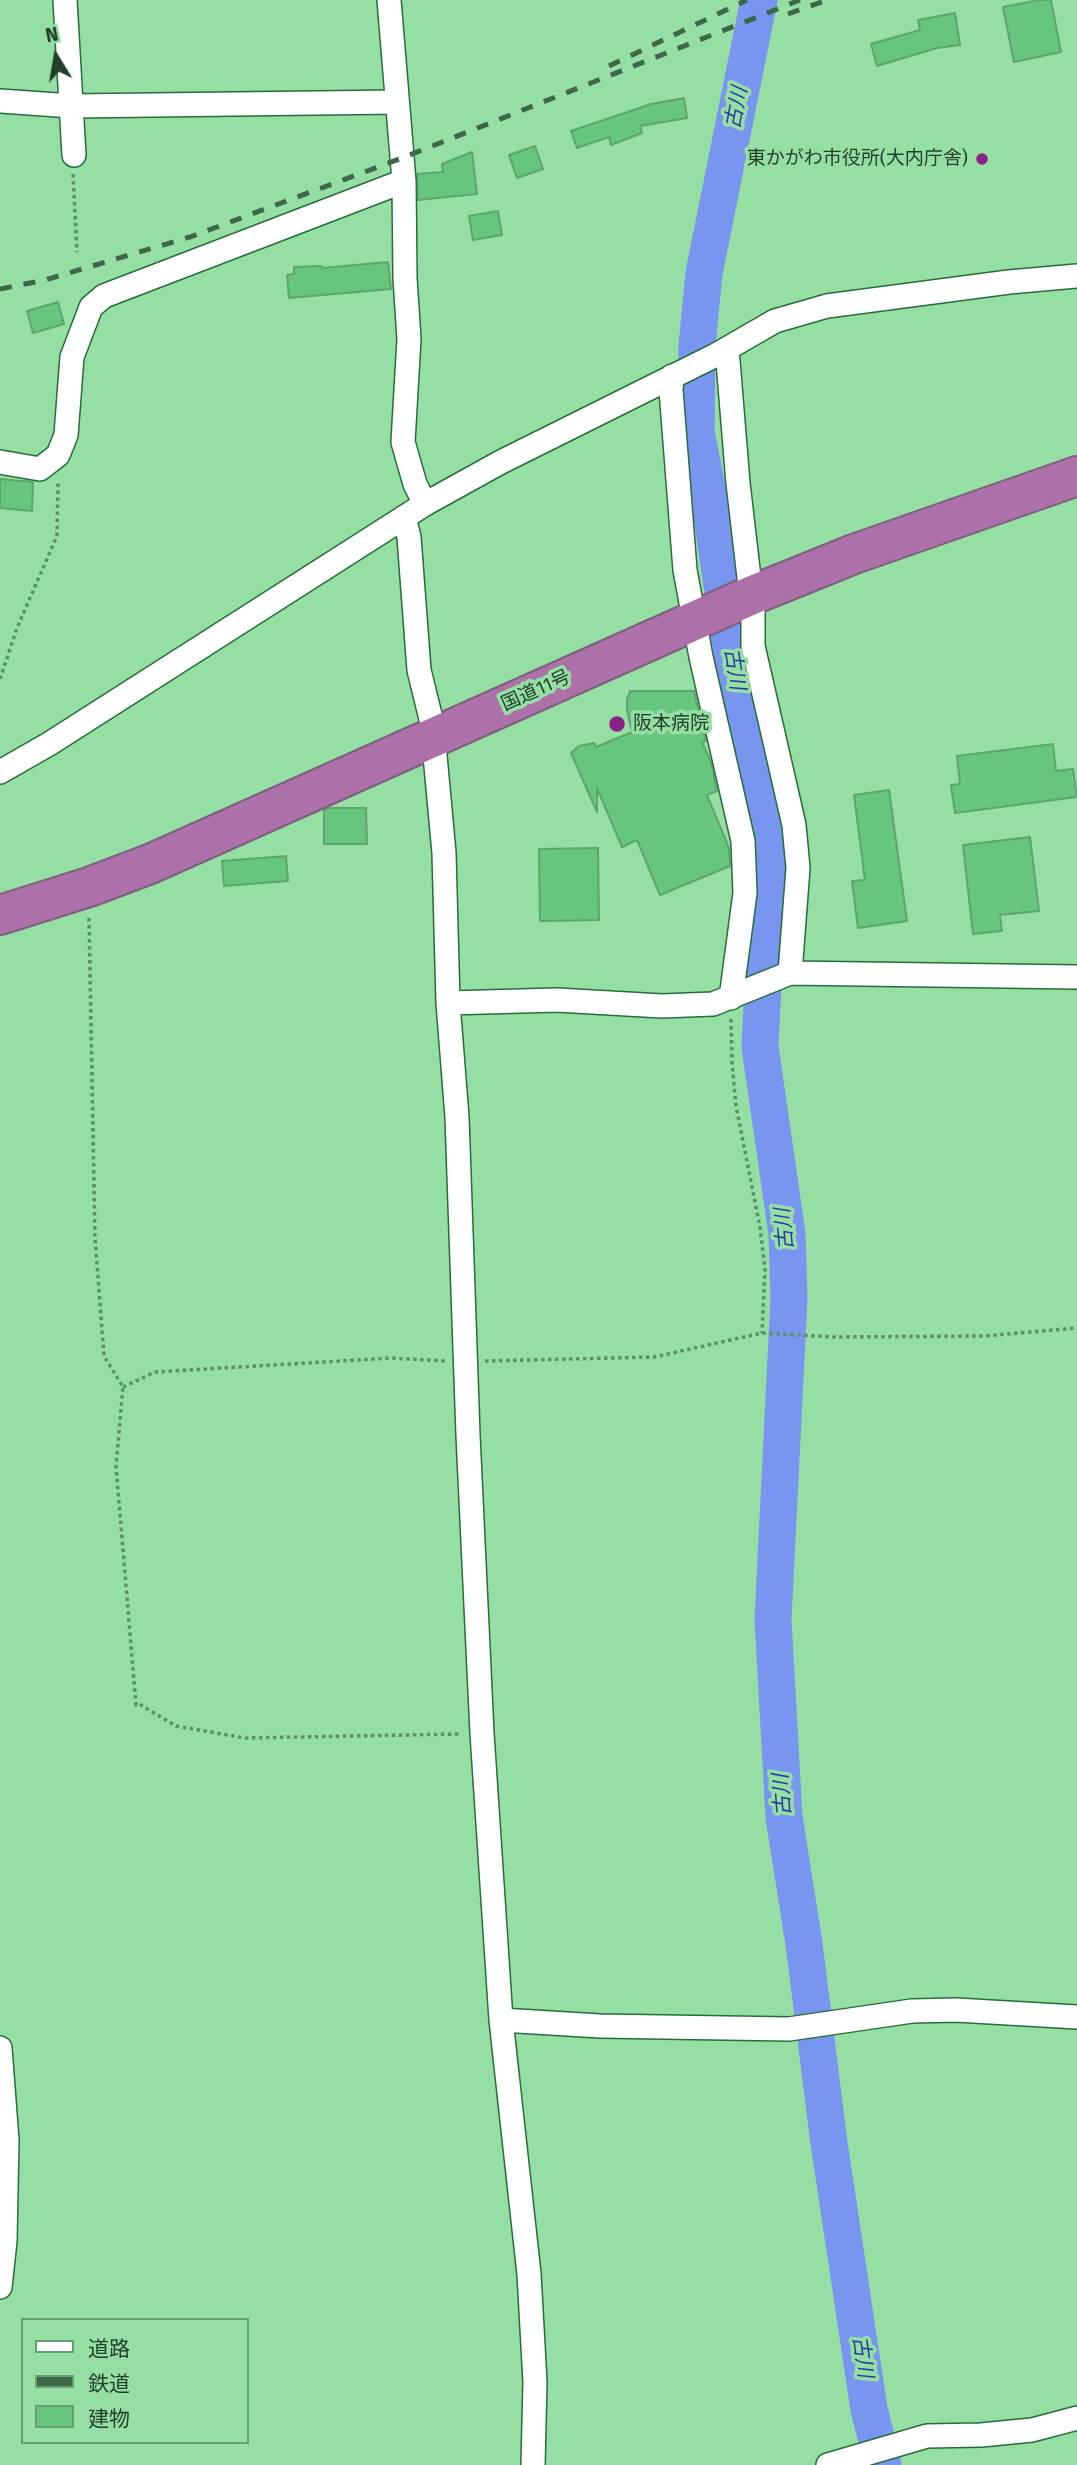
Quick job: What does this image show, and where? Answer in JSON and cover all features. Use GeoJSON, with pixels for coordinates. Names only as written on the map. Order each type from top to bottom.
{"type":"FeatureCollection","features":[{"type":"Feature","properties":{"kind":"highway","name":"国道11号"},"geometry":{"type":"LineString","coordinates":[[0,915],[89,887],[150,864],[747,597],[854,554],[1077,476]]}},
{"type":"Feature","properties":{"kind":"street"},"geometry":{"type":"LineString","coordinates":[[65,0],[74,155]]}},
{"type":"Feature","properties":{"kind":"street"},"geometry":{"type":"LineString","coordinates":[[389,0],[404,181],[409,339],[404,442],[415,484],[425,504]]}},
{"type":"Feature","properties":{"kind":"street"},"geometry":{"type":"LineString","coordinates":[[0,101],[72,106],[397,102]]}},
{"type":"Feature","properties":{"kind":"street"},"geometry":{"type":"LineString","coordinates":[[0,462],[40,469],[58,455],[66,435],[72,357],[91,307],[104,296],[404,181]]}},
{"type":"Feature","properties":{"kind":"street"},"geometry":{"type":"LineString","coordinates":[[0,772],[425,504],[501,461],[721,352],[775,321],[827,306],[1009,282],[1077,276]]}},
{"type":"Feature","properties":{"kind":"street"},"geometry":{"type":"LineString","coordinates":[[721,352],[747,597],[753,612],[753,646],[794,825],[798,868],[786,975]]}},
{"type":"Feature","properties":{"kind":"street"},"geometry":{"type":"LineString","coordinates":[[676,374],[672,404],[685,570],[699,619],[743,841],[745,893],[736,996]]}},
{"type":"Feature","properties":{"kind":"street"},"geometry":{"type":"LineString","coordinates":[[404,517],[410,537],[419,670],[432,723],[444,853],[448,1003],[457,1117],[482,1733],[501,2020],[529,2274],[535,2382],[534,2465]]}},
{"type":"Feature","properties":{"kind":"street"},"geometry":{"type":"LineString","coordinates":[[448,1003],[557,1000],[662,1006],[713,1004],[786,975],[1077,978]]}},
{"type":"Feature","properties":{"kind":"street"},"geometry":{"type":"LineString","coordinates":[[501,2020],[600,2026],[789,2029],[912,2011],[956,2010],[1077,2017]]}},
{"type":"Feature","properties":{"kind":"street"},"geometry":{"type":"LineString","coordinates":[[0,2048],[7,2140],[5,2241],[0,2287]]}},
{"type":"Feature","properties":{"kind":"street"},"geometry":{"type":"LineString","coordinates":[[828,2465],[928,2436],[1032,2430],[1077,2418]]}},
{"type":"Feature","properties":{"kind":"path"},"geometry":{"type":"LineString","coordinates":[[74,155],[72,162],[77,252]]}},
{"type":"Feature","properties":{"kind":"path"},"geometry":{"type":"LineString","coordinates":[[0,679],[17,628],[57,536],[58,455]]}},
{"type":"Feature","properties":{"kind":"path"},"geometry":{"type":"LineString","coordinates":[[89,887],[95,1238],[104,1356],[123,1387],[116,1466],[136,1705],[139,1704],[176,1726],[245,1738],[482,1733]]}},
{"type":"Feature","properties":{"kind":"path"},"geometry":{"type":"LineString","coordinates":[[736,996],[732,1062],[736,1106],[760,1227],[765,1269],[762,1333]]}},
{"type":"Feature","properties":{"kind":"path"},"geometry":{"type":"LineString","coordinates":[[123,1387],[155,1372],[391,1358],[466,1362],[654,1357],[762,1333],[984,1336],[1077,1328]]}},
{"type":"Feature","properties":{"kind":"building"},"geometry":{"type":"Polygon","coordinates":[[[1051,0],[1061,52],[1014,62],[1003,7],[1051,0]]]}},
{"type":"Feature","properties":{"kind":"building"},"geometry":{"type":"Polygon","coordinates":[[[955,13],[960,45],[937,48],[877,66],[871,44],[920,30],[918,20],[955,13]]]}},
{"type":"Feature","properties":{"kind":"building"},"geometry":{"type":"Polygon","coordinates":[[[684,98],[687,118],[640,126],[642,133],[611,145],[609,137],[577,148],[571,131],[651,104],[684,98]]]}},
{"type":"Feature","properties":{"kind":"building"},"geometry":{"type":"Polygon","coordinates":[[[535,146],[543,169],[517,178],[509,155],[535,146]]]}},
{"type":"Feature","properties":{"kind":"building"},"geometry":{"type":"Polygon","coordinates":[[[472,152],[477,194],[418,200],[417,174],[443,172],[442,164],[472,152]]]}},
{"type":"Feature","properties":{"kind":"building"},"geometry":{"type":"Polygon","coordinates":[[[498,211],[502,235],[473,240],[469,216],[498,211]]]}},
{"type":"Feature","properties":{"kind":"building"},"geometry":{"type":"Polygon","coordinates":[[[388,262],[391,289],[289,298],[287,275],[294,274],[294,267],[322,268],[388,262]]]}},
{"type":"Feature","properties":{"kind":"building"},"geometry":{"type":"Polygon","coordinates":[[[58,302],[64,324],[33,333],[27,311],[58,302]]]}},
{"type":"Feature","properties":{"kind":"building"},"geometry":{"type":"Polygon","coordinates":[[[0,479],[33,482],[32,511],[0,508],[0,479]]]}},
{"type":"Feature","properties":{"kind":"building"},"geometry":{"type":"Polygon","coordinates":[[[630,691],[694,691],[706,741],[702,742],[711,762],[717,791],[707,795],[729,848],[730,866],[660,895],[637,840],[622,847],[597,788],[597,812],[571,753],[579,746],[594,743],[596,747],[632,732],[627,710],[630,691]]]}},
{"type":"Feature","properties":{"kind":"building"},"geometry":{"type":"Polygon","coordinates":[[[1053,744],[1056,771],[1073,769],[1077,797],[955,813],[951,785],[960,784],[957,756],[1053,744]]]}},
{"type":"Feature","properties":{"kind":"building"},"geometry":{"type":"Polygon","coordinates":[[[889,790],[907,921],[858,928],[852,881],[865,880],[854,795],[889,790]]]}},
{"type":"Feature","properties":{"kind":"building"},"geometry":{"type":"Polygon","coordinates":[[[366,808],[367,844],[324,844],[324,810],[366,808]]]}},
{"type":"Feature","properties":{"kind":"building"},"geometry":{"type":"Polygon","coordinates":[[[1030,837],[1039,911],[1000,915],[1002,931],[973,934],[963,845],[1030,837]]]}},
{"type":"Feature","properties":{"kind":"building"},"geometry":{"type":"Polygon","coordinates":[[[598,848],[599,920],[540,921],[539,849],[598,848]]]}},
{"type":"Feature","properties":{"kind":"building"},"geometry":{"type":"Polygon","coordinates":[[[286,856],[288,881],[224,886],[222,861],[286,856]]]}},
{"type":"Feature","properties":{"kind":"waterway","name":"古川"},"geometry":{"type":"LineString","coordinates":[[759,0],[704,273],[697,346],[696,432],[710,502],[739,705],[769,817],[771,887],[760,1047],[787,1234],[789,1298],[773,1619],[784,1817],[869,2409],[883,2465]]}},
{"type":"Feature","properties":{"kind":"railway"},"geometry":{"type":"LineString","coordinates":[[609,66],[747,0]]}},
{"type":"Feature","properties":{"kind":"railway"},"geometry":{"type":"LineString","coordinates":[[0,289],[45,280],[190,237],[402,158],[800,0]]}},
{"type":"Feature","properties":{"kind":"railway"},"geometry":{"type":"LineString","coordinates":[[788,14],[827,0]]}},
{"type":"Feature","properties":{"kind":"place","name":"東かがわ市役所(大内庁舎)"},"geometry":{"type":"Point","coordinates":[982,159]}},
{"type":"Feature","properties":{"kind":"place","name":"阪本病院"},"geometry":{"type":"Point","coordinates":[617,724]}}]}
